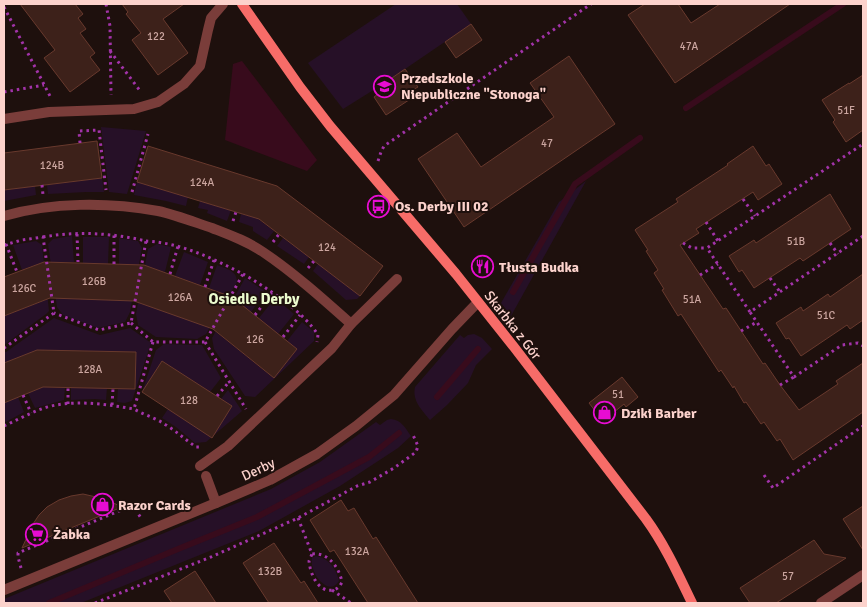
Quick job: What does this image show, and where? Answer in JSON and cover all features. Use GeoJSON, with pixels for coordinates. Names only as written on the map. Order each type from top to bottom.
{"type":"FeatureCollection","features":[{"type":"Feature","properties":{"kind":"street"},"geometry":{"type":"LineString","coordinates":[[4,119],[49,112],[134,110],[158,102],[184,84],[200,66],[211,18],[223,4]]}},
{"type":"Feature","properties":{"kind":"street","name":"Skarbka z Gór"},"geometry":{"type":"LineString","coordinates":[[242,4],[300,87],[330,126],[456,274],[656,533],[692,603]]}},
{"type":"Feature","properties":{"kind":"street"},"geometry":{"type":"LineString","coordinates":[[4,216],[59,205],[94,205],[158,211],[197,223],[236,237],[262,251],[290,272],[351,324]]}},
{"type":"Feature","properties":{"kind":"street"},"geometry":{"type":"LineString","coordinates":[[200,466],[228,446],[265,412],[332,348],[351,324],[397,279]]}},
{"type":"Feature","properties":{"kind":"street","name":"Derby"},"geometry":{"type":"LineString","coordinates":[[4,590],[270,480],[317,454],[394,395],[478,302]]}},
{"type":"Feature","properties":{"kind":"street"},"geometry":{"type":"LineString","coordinates":[[206,476],[216,503]]}},
{"type":"Feature","properties":{"kind":"street"},"geometry":{"type":"LineString","coordinates":[[821,603],[863,575]]}},
{"type":"Feature","properties":{"kind":"path"},"geometry":{"type":"LineString","coordinates":[[106,4],[110,26],[111,111]]}},
{"type":"Feature","properties":{"kind":"path"},"geometry":{"type":"LineString","coordinates":[[378,162],[380,152],[384,146],[591,4]]}},
{"type":"Feature","properties":{"kind":"path"},"geometry":{"type":"LineString","coordinates":[[4,7],[52,100]]}},
{"type":"Feature","properties":{"kind":"path"},"geometry":{"type":"LineString","coordinates":[[110,51],[145,98]]}},
{"type":"Feature","properties":{"kind":"path"},"geometry":{"type":"LineString","coordinates":[[4,92],[44,85]]}},
{"type":"Feature","properties":{"kind":"path"},"geometry":{"type":"LineString","coordinates":[[80,143],[79,131],[99,130],[107,196]]}},
{"type":"Feature","properties":{"kind":"path"},"geometry":{"type":"LineString","coordinates":[[130,198],[148,134]]}},
{"type":"Feature","properties":{"kind":"path"},"geometry":{"type":"LineString","coordinates":[[683,243],[692,248],[707,248],[863,144]]}},
{"type":"Feature","properties":{"kind":"path"},"geometry":{"type":"LineString","coordinates":[[743,198],[755,216]]}},
{"type":"Feature","properties":{"kind":"path"},"geometry":{"type":"LineString","coordinates":[[706,222],[718,241]]}},
{"type":"Feature","properties":{"kind":"path"},"geometry":{"type":"LineString","coordinates":[[17,272],[5,245],[22,240],[58,234],[92,233],[162,242],[205,255],[243,274],[272,292],[314,329],[318,335],[318,341],[314,344]]}},
{"type":"Feature","properties":{"kind":"path"},"geometry":{"type":"LineString","coordinates":[[77,234],[78,262]]}},
{"type":"Feature","properties":{"kind":"path"},"geometry":{"type":"LineString","coordinates":[[114,235],[114,264]]}},
{"type":"Feature","properties":{"kind":"path"},"geometry":{"type":"LineString","coordinates":[[750,312],[863,236]]}},
{"type":"Feature","properties":{"kind":"path"},"geometry":{"type":"LineString","coordinates":[[43,237],[54,313]]}},
{"type":"Feature","properties":{"kind":"path"},"geometry":{"type":"LineString","coordinates":[[131,322],[146,241]]}},
{"type":"Feature","properties":{"kind":"path"},"geometry":{"type":"LineString","coordinates":[[830,243],[838,254]]}},
{"type":"Feature","properties":{"kind":"path"},"geometry":{"type":"LineString","coordinates":[[170,274],[178,246]]}},
{"type":"Feature","properties":{"kind":"path"},"geometry":{"type":"LineString","coordinates":[[707,248],[794,377]]}},
{"type":"Feature","properties":{"kind":"path"},"geometry":{"type":"LineString","coordinates":[[205,287],[214,260]]}},
{"type":"Feature","properties":{"kind":"path"},"geometry":{"type":"LineString","coordinates":[[307,270],[314,261]]}},
{"type":"Feature","properties":{"kind":"path"},"geometry":{"type":"LineString","coordinates":[[700,275],[718,264]]}},
{"type":"Feature","properties":{"kind":"path"},"geometry":{"type":"LineString","coordinates":[[204,342],[243,274]]}},
{"type":"Feature","properties":{"kind":"path"},"geometry":{"type":"LineString","coordinates":[[770,278],[780,292]]}},
{"type":"Feature","properties":{"kind":"path"},"geometry":{"type":"LineString","coordinates":[[255,315],[272,292]]}},
{"type":"Feature","properties":{"kind":"path"},"geometry":{"type":"LineString","coordinates":[[54,313],[99,330],[131,322]]}},
{"type":"Feature","properties":{"kind":"path"},"geometry":{"type":"LineString","coordinates":[[4,348],[54,313]]}},
{"type":"Feature","properties":{"kind":"path"},"geometry":{"type":"LineString","coordinates":[[283,337],[300,315]]}},
{"type":"Feature","properties":{"kind":"path"},"geometry":{"type":"LineString","coordinates":[[131,322],[153,342],[204,342]]}},
{"type":"Feature","properties":{"kind":"path"},"geometry":{"type":"LineString","coordinates":[[741,331],[757,322]]}},
{"type":"Feature","properties":{"kind":"path"},"geometry":{"type":"LineString","coordinates":[[134,409],[153,342]]}},
{"type":"Feature","properties":{"kind":"path"},"geometry":{"type":"LineString","coordinates":[[204,342],[246,409],[253,403]]}},
{"type":"Feature","properties":{"kind":"path"},"geometry":{"type":"LineString","coordinates":[[780,385],[842,345],[858,343],[863,346]]}},
{"type":"Feature","properties":{"kind":"path"},"geometry":{"type":"LineString","coordinates":[[217,396],[229,382]]}},
{"type":"Feature","properties":{"kind":"path"},"geometry":{"type":"LineString","coordinates":[[68,388],[68,404]]}},
{"type":"Feature","properties":{"kind":"path"},"geometry":{"type":"LineString","coordinates":[[112,405],[113,389]]}},
{"type":"Feature","properties":{"kind":"path"},"geometry":{"type":"LineString","coordinates":[[23,395],[31,413]]}},
{"type":"Feature","properties":{"kind":"path"},"geometry":{"type":"LineString","coordinates":[[4,426],[45,408],[89,403],[112,405],[134,409],[154,418],[196,447],[205,447]]}},
{"type":"Feature","properties":{"kind":"path"},"geometry":{"type":"LineString","coordinates":[[764,475],[773,488],[863,426]]}},
{"type":"Feature","properties":{"kind":"path"},"geometry":{"type":"LineString","coordinates":[[95,603],[211,557],[298,518],[357,486],[370,482],[416,452],[418,446],[413,435]]}},
{"type":"Feature","properties":{"kind":"path"},"geometry":{"type":"LineString","coordinates":[[298,518],[312,554],[309,561],[313,576],[321,587],[332,590],[350,603]]}},
{"type":"Feature","properties":{"kind":"path"},"geometry":{"type":"LineString","coordinates":[[312,554],[322,554],[339,571],[342,582],[338,588],[332,590]]}},
{"type":"Feature","properties":{"kind":"shaded area"},"geometry":{"type":"Polygon","coordinates":[[[396,4],[457,4],[471,24],[343,109],[308,63],[396,4]]]}},
{"type":"Feature","properties":{"kind":"shaded area"},"geometry":{"type":"Polygon","coordinates":[[[242,61],[317,160],[307,171],[225,140],[233,64],[242,61]]]}},
{"type":"Feature","properties":{"kind":"shaded area"},"geometry":{"type":"Polygon","coordinates":[[[101,127],[146,131],[127,194],[109,192],[101,127]]]}},
{"type":"Feature","properties":{"kind":"shaded area"},"geometry":{"type":"Polygon","coordinates":[[[102,178],[104,192],[48,194],[47,185],[102,178]]]}},
{"type":"Feature","properties":{"kind":"shaded area"},"geometry":{"type":"Polygon","coordinates":[[[586,181],[511,316],[501,303],[559,202],[586,181]]]}},
{"type":"Feature","properties":{"kind":"shaded area"},"geometry":{"type":"Polygon","coordinates":[[[137,182],[188,197],[186,206],[134,195],[137,182]]]}},
{"type":"Feature","properties":{"kind":"shaded area"},"geometry":{"type":"Polygon","coordinates":[[[35,186],[36,195],[4,201],[4,190],[35,186]]]}},
{"type":"Feature","properties":{"kind":"shaded area"},"geometry":{"type":"Polygon","coordinates":[[[200,201],[231,210],[227,221],[207,213],[208,210],[198,208],[200,201]]]}},
{"type":"Feature","properties":{"kind":"shaded area"},"geometry":{"type":"Polygon","coordinates":[[[241,214],[257,218],[274,231],[267,240],[253,231],[253,227],[239,222],[241,214]]]}},
{"type":"Feature","properties":{"kind":"shaded area"},"geometry":{"type":"Polygon","coordinates":[[[72,236],[74,262],[58,262],[57,298],[130,300],[131,264],[119,264],[119,238],[138,241],[142,248],[130,312],[125,322],[98,328],[63,315],[57,307],[48,244],[53,239],[72,236]]]}},
{"type":"Feature","properties":{"kind":"shaded area"},"geometry":{"type":"Polygon","coordinates":[[[83,237],[109,237],[108,264],[83,263],[83,237]]]}},
{"type":"Feature","properties":{"kind":"shaded area"},"geometry":{"type":"Polygon","coordinates":[[[283,238],[309,257],[304,264],[277,246],[283,238]]]}},
{"type":"Feature","properties":{"kind":"shaded area"},"geometry":{"type":"Polygon","coordinates":[[[36,241],[42,245],[48,298],[35,265],[22,270],[13,245],[36,241]]]}},
{"type":"Feature","properties":{"kind":"shaded area"},"geometry":{"type":"Polygon","coordinates":[[[157,244],[171,247],[165,272],[151,268],[139,302],[208,327],[221,293],[209,288],[217,265],[230,270],[237,278],[237,282],[206,334],[197,339],[156,337],[138,325],[136,314],[148,249],[157,244]]]}},
{"type":"Feature","properties":{"kind":"shaded area"},"geometry":{"type":"Polygon","coordinates":[[[184,252],[208,262],[200,285],[175,276],[184,252]]]}},
{"type":"Feature","properties":{"kind":"shaded area"},"geometry":{"type":"Polygon","coordinates":[[[318,264],[360,296],[357,299],[346,300],[313,271],[318,264]]]}},
{"type":"Feature","properties":{"kind":"shaded area"},"geometry":{"type":"Polygon","coordinates":[[[245,278],[266,292],[251,312],[239,303],[216,332],[274,378],[297,349],[287,341],[302,322],[314,332],[314,341],[255,397],[245,396],[214,349],[212,338],[245,278]]]}},
{"type":"Feature","properties":{"kind":"shaded area"},"geometry":{"type":"Polygon","coordinates":[[[275,298],[294,314],[278,334],[259,318],[275,298]]]}},
{"type":"Feature","properties":{"kind":"shaded area"},"geometry":{"type":"Polygon","coordinates":[[[48,299],[49,311],[4,345],[4,316],[48,299]]]}},
{"type":"Feature","properties":{"kind":"shaded area"},"geometry":{"type":"Polygon","coordinates":[[[54,318],[100,335],[130,328],[151,343],[132,401],[125,403],[117,402],[118,389],[135,389],[136,352],[44,350],[43,387],[30,353],[4,363],[4,352],[54,318]]]}},
{"type":"Feature","properties":{"kind":"shaded area"},"geometry":{"type":"Polygon","coordinates":[[[474,334],[482,338],[492,349],[476,365],[468,383],[430,420],[416,401],[415,387],[460,335],[464,338],[474,334]]]}},
{"type":"Feature","properties":{"kind":"shaded area"},"geometry":{"type":"Polygon","coordinates":[[[164,344],[202,345],[221,378],[210,392],[162,361],[142,392],[156,350],[164,344]]]}},
{"type":"Feature","properties":{"kind":"shaded area"},"geometry":{"type":"Polygon","coordinates":[[[43,387],[65,388],[64,400],[35,408],[28,393],[43,387]]]}},
{"type":"Feature","properties":{"kind":"shaded area"},"geometry":{"type":"Polygon","coordinates":[[[71,388],[107,388],[106,400],[71,400],[71,388]]]}},
{"type":"Feature","properties":{"kind":"shaded area"},"geometry":{"type":"Polygon","coordinates":[[[228,390],[242,411],[212,437],[232,406],[221,399],[228,390]]]}},
{"type":"Feature","properties":{"kind":"shaded area"},"geometry":{"type":"Polygon","coordinates":[[[18,397],[24,412],[4,423],[4,403],[18,397]]]}},
{"type":"Feature","properties":{"kind":"shaded area"},"geometry":{"type":"Polygon","coordinates":[[[168,409],[212,437],[206,442],[195,443],[162,418],[168,409]]]}},
{"type":"Feature","properties":{"kind":"shaded area"},"geometry":{"type":"Polygon","coordinates":[[[391,419],[401,423],[411,436],[398,448],[340,486],[259,531],[81,603],[4,603],[4,599],[271,489],[320,462],[376,422],[380,425],[391,419]]]}},
{"type":"Feature","properties":{"kind":"shaded area"},"geometry":{"type":"Polygon","coordinates":[[[316,556],[325,559],[334,568],[339,581],[335,586],[325,585],[317,576],[312,564],[312,558],[316,556]]]}},
{"type":"Feature","properties":{"kind":"building"},"geometry":{"type":"Polygon","coordinates":[[[20,4],[75,4],[83,14],[78,18],[86,29],[80,33],[95,53],[90,57],[100,70],[70,92],[44,58],[55,50],[20,4]]]}},
{"type":"Feature","properties":{"kind":"building"},"geometry":{"type":"Polygon","coordinates":[[[122,4],[184,4],[163,19],[188,53],[158,75],[132,40],[141,33],[126,14],[128,12],[122,4]]]}},
{"type":"Feature","properties":{"kind":"building"},"geometry":{"type":"Polygon","coordinates":[[[645,4],[678,4],[691,23],[720,4],[790,4],[675,83],[628,15],[645,4]]]}},
{"type":"Feature","properties":{"kind":"building"},"geometry":{"type":"Polygon","coordinates":[[[471,24],[482,40],[456,58],[445,42],[471,24]]]}},
{"type":"Feature","properties":{"kind":"building"},"geometry":{"type":"Polygon","coordinates":[[[569,56],[615,124],[464,227],[418,159],[457,133],[481,167],[554,117],[530,83],[569,56]]]}},
{"type":"Feature","properties":{"kind":"building"},"geometry":{"type":"Polygon","coordinates":[[[405,69],[418,87],[411,91],[415,96],[386,115],[374,97],[385,89],[383,84],[405,69]]]}},
{"type":"Feature","properties":{"kind":"building"},"geometry":{"type":"Polygon","coordinates":[[[863,75],[863,130],[846,142],[822,100],[863,75]]]}},
{"type":"Feature","properties":{"kind":"building"},"geometry":{"type":"Polygon","coordinates":[[[97,141],[102,178],[4,190],[4,153],[97,141]]]}},
{"type":"Feature","properties":{"kind":"building"},"geometry":{"type":"Polygon","coordinates":[[[148,146],[277,186],[383,266],[360,296],[259,219],[137,182],[148,146]]]}},
{"type":"Feature","properties":{"kind":"building"},"geometry":{"type":"Polygon","coordinates":[[[753,146],[766,166],[769,164],[782,184],[758,200],[753,192],[696,229],[699,233],[680,245],[723,309],[726,308],[763,364],[765,363],[799,410],[838,384],[836,381],[863,363],[863,412],[793,460],[780,439],[777,441],[764,422],[761,424],[746,402],[744,403],[734,386],[733,388],[721,370],[719,372],[681,314],[678,316],[654,273],[658,270],[646,251],[648,250],[635,230],[678,202],[676,199],[753,146]]]}},
{"type":"Feature","properties":{"kind":"building"},"geometry":{"type":"Polygon","coordinates":[[[830,194],[851,229],[803,261],[800,258],[754,288],[742,270],[739,272],[729,256],[754,240],[756,243],[830,194]]]}},
{"type":"Feature","properties":{"kind":"building"},"geometry":{"type":"Polygon","coordinates":[[[44,262],[144,265],[232,297],[297,349],[274,378],[213,329],[134,301],[50,298],[4,316],[4,277],[44,262]]]}},
{"type":"Feature","properties":{"kind":"building"},"geometry":{"type":"Polygon","coordinates":[[[863,274],[863,320],[850,329],[847,325],[801,356],[789,338],[786,339],[776,323],[801,307],[803,311],[828,294],[830,297],[863,274]]]}},
{"type":"Feature","properties":{"kind":"building"},"geometry":{"type":"Polygon","coordinates":[[[37,350],[136,352],[135,389],[43,387],[4,403],[4,363],[37,350]]]}},
{"type":"Feature","properties":{"kind":"building"},"geometry":{"type":"Polygon","coordinates":[[[162,361],[232,406],[212,438],[142,392],[162,361]]]}},
{"type":"Feature","properties":{"kind":"building"},"geometry":{"type":"Polygon","coordinates":[[[622,377],[638,397],[626,407],[624,404],[608,417],[599,416],[589,403],[622,377]]]}},
{"type":"Feature","properties":{"kind":"building"},"geometry":{"type":"Polygon","coordinates":[[[83,494],[105,499],[122,507],[22,548],[33,524],[47,507],[59,500],[83,494]]]}},
{"type":"Feature","properties":{"kind":"building"},"geometry":{"type":"Polygon","coordinates":[[[341,500],[348,511],[354,508],[373,539],[376,537],[418,603],[368,603],[334,550],[330,552],[310,520],[341,500]]]}},
{"type":"Feature","properties":{"kind":"building"},"geometry":{"type":"Polygon","coordinates":[[[863,506],[863,550],[843,519],[863,506]]]}},
{"type":"Feature","properties":{"kind":"building"},"geometry":{"type":"Polygon","coordinates":[[[814,540],[824,554],[846,558],[776,603],[750,603],[740,588],[814,540]]]}},
{"type":"Feature","properties":{"kind":"building"},"geometry":{"type":"Polygon","coordinates":[[[274,543],[301,583],[304,581],[318,603],[269,603],[243,563],[274,543]]]}},
{"type":"Feature","properties":{"kind":"building"},"geometry":{"type":"Polygon","coordinates":[[[195,571],[216,603],[172,603],[164,591],[195,571]]]}},
{"type":"Feature","properties":{"kind":"waterway"},"geometry":{"type":"LineString","coordinates":[[686,108],[843,4]]}},
{"type":"Feature","properties":{"kind":"waterway"},"geometry":{"type":"LineString","coordinates":[[513,292],[575,184],[640,138]]}},
{"type":"Feature","properties":{"kind":"waterway"},"geometry":{"type":"LineString","coordinates":[[437,397],[478,349]]}},
{"type":"Feature","properties":{"kind":"waterway"},"geometry":{"type":"LineString","coordinates":[[49,603],[257,517],[369,457],[399,433]]}},
{"type":"Feature","properties":{"kind":"place","name":"Przedszkole Niepubliczne \"Stonoga\""},"geometry":{"type":"Point","coordinates":[385,86]}},
{"type":"Feature","properties":{"kind":"place","name":"Os. Derby III 02"},"geometry":{"type":"Point","coordinates":[379,206]}},
{"type":"Feature","properties":{"kind":"place","name":"Tłusta Budka"},"geometry":{"type":"Point","coordinates":[483,267]}},
{"type":"Feature","properties":{"kind":"place","name":"Dziki Barber"},"geometry":{"type":"Point","coordinates":[605,413]}},
{"type":"Feature","properties":{"kind":"place","name":"Razor Cards"},"geometry":{"type":"Point","coordinates":[102,505]}},
{"type":"Feature","properties":{"kind":"place","name":"Żabka"},"geometry":{"type":"Point","coordinates":[37,534]}},
{"type":"Feature","properties":{"kind":"district","name":"Osiedle Derby"},"geometry":{"type":"Point","coordinates":[254,299]}}]}
